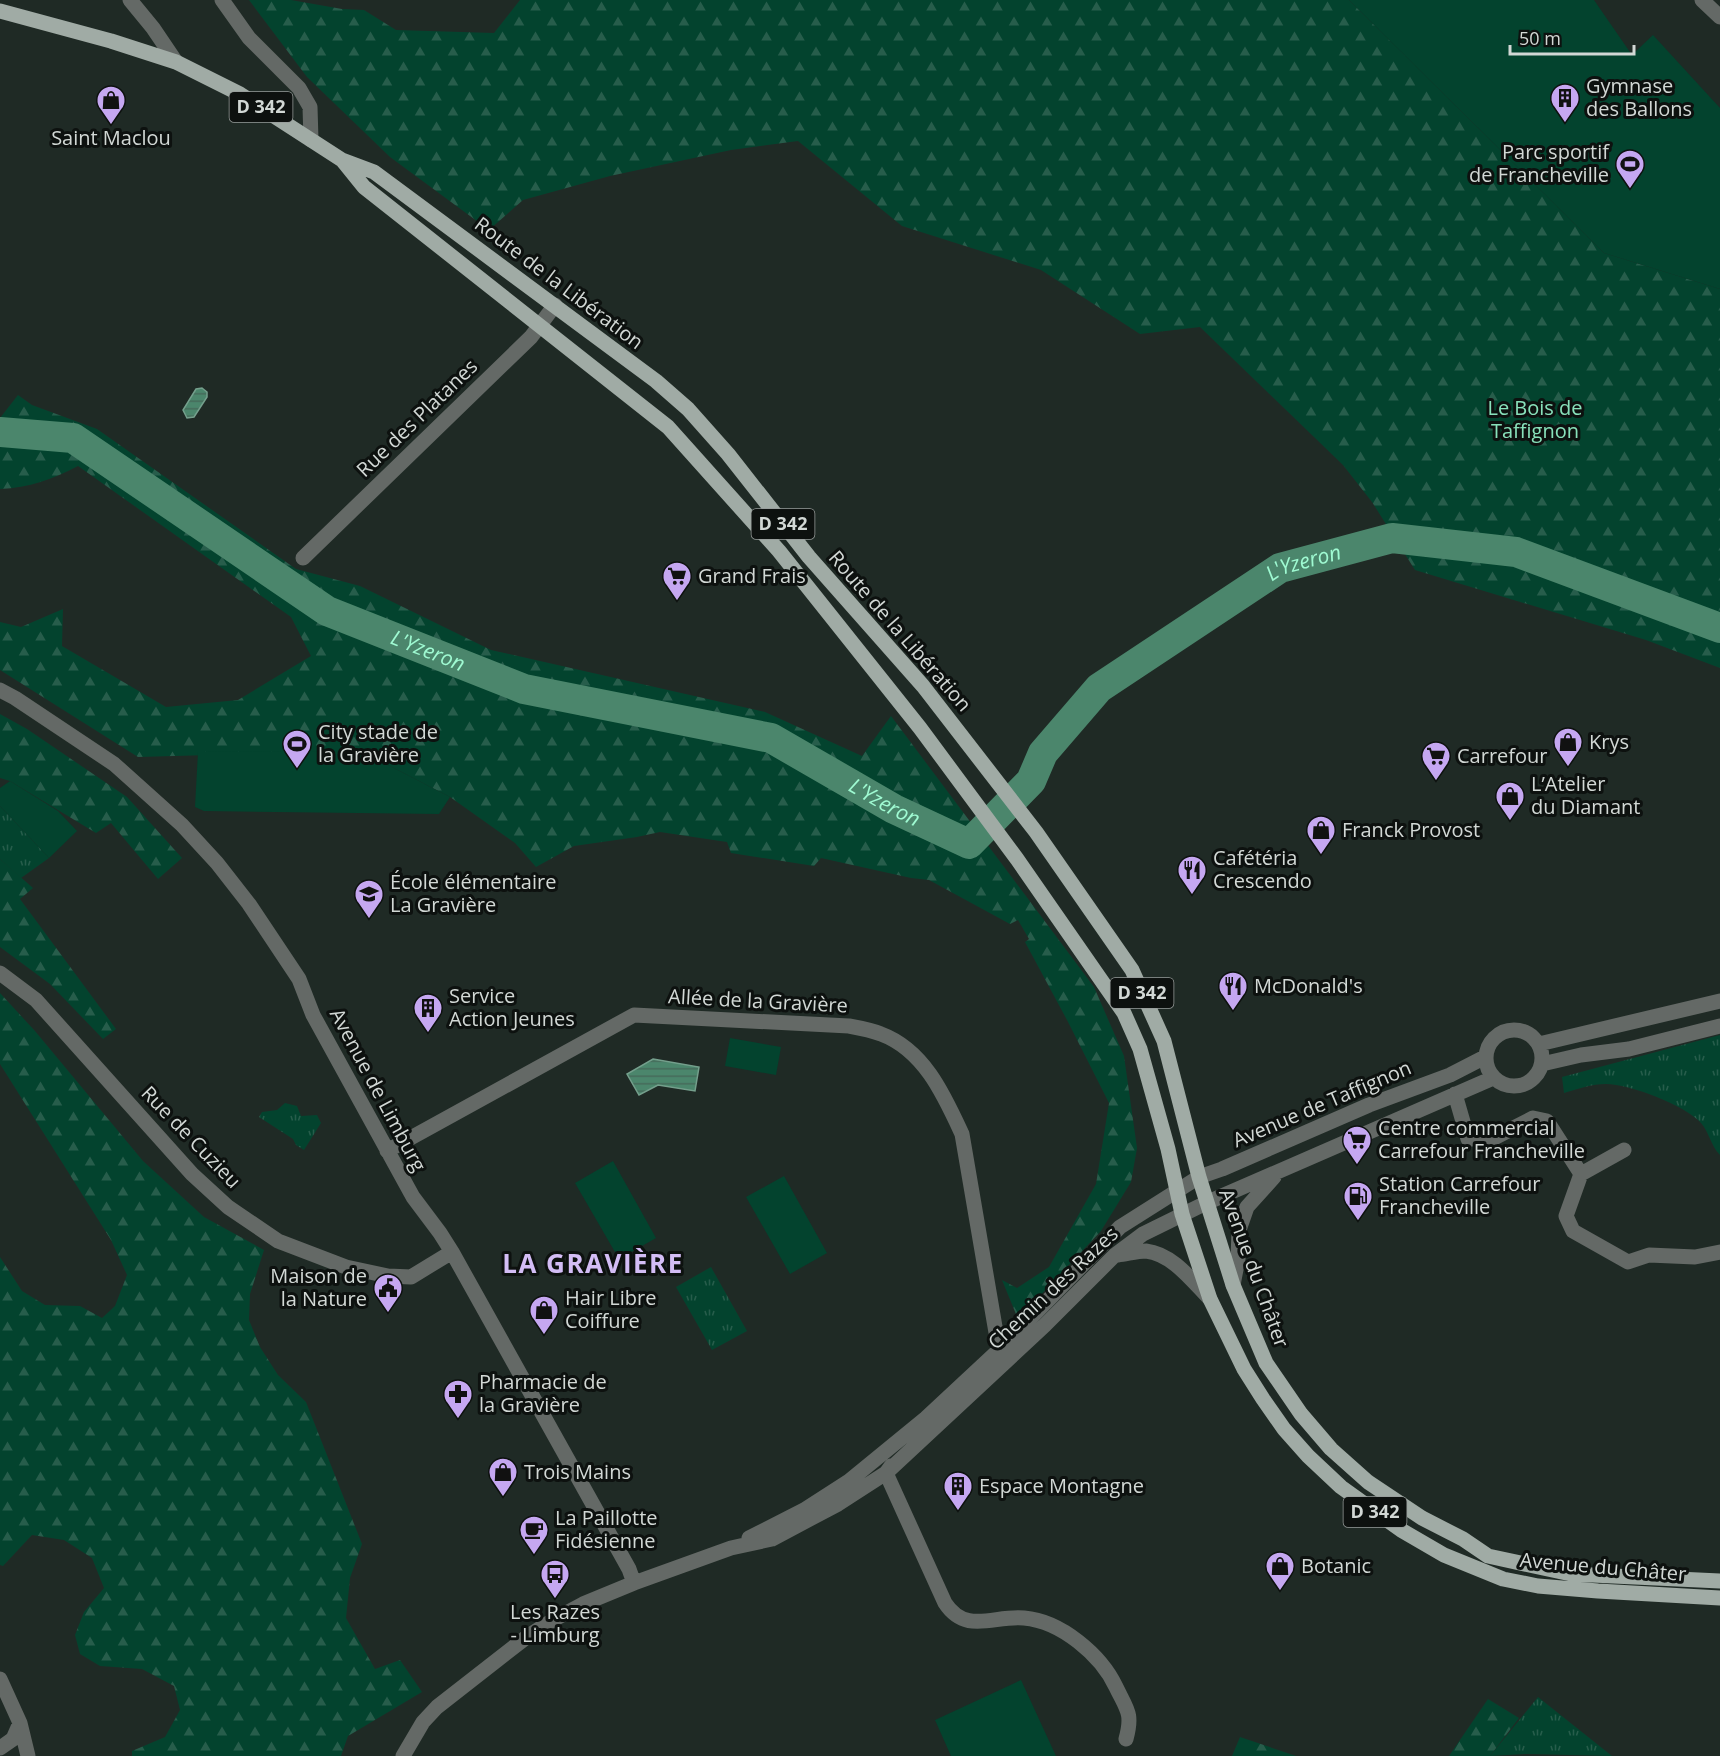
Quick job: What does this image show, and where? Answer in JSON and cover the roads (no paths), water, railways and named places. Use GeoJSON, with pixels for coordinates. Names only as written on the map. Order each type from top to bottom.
{"type":"FeatureCollection","features":[{"type":"Feature","properties":{"kind":"main road","name":"Route de la Libération"},"geometry":{"type":"LineString","coordinates":[[0,11],[111,40],[176,62],[240,94],[342,160],[374,172],[657,381],[688,409],[728,454],[809,557],[923,686],[1036,832],[1132,970],[1164,1041],[1199,1177]]}},
{"type":"Feature","properties":{"kind":"main road","name":"Route de la Libération"},"geometry":{"type":"LineString","coordinates":[[342,160],[364,187],[638,402],[674,434],[807,585],[920,728],[1124,1013],[1140,1049],[1168,1149],[1176,1190]]}},
{"type":"Feature","properties":{"kind":"main road","name":"Avenue du Châter"},"geometry":{"type":"LineString","coordinates":[[1199,1177],[1233,1285],[1266,1364],[1301,1414],[1331,1449],[1368,1482],[1422,1518],[1463,1539],[1488,1556],[1571,1574],[1720,1581]]}},
{"type":"Feature","properties":{"kind":"main road","name":"Avenue du Châter"},"geometry":{"type":"LineString","coordinates":[[1176,1190],[1210,1299],[1250,1379],[1284,1429],[1308,1456],[1341,1487],[1401,1530],[1444,1555],[1503,1579],[1538,1586],[1720,1598]]}},
{"type":"Feature","properties":{"kind":"main road"},"geometry":{"type":"LineString","coordinates":[[1483,1572],[1488,1556]]}},
{"type":"Feature","properties":{"kind":"street","name":"Route de la Libération"},"geometry":{"type":"LineString","coordinates":[[130,0],[176,62]]}},
{"type":"Feature","properties":{"kind":"street"},"geometry":{"type":"LineString","coordinates":[[222,0],[249,38],[299,88],[310,107],[311,140]]}},
{"type":"Feature","properties":{"kind":"street"},"geometry":{"type":"LineString","coordinates":[[1702,0],[1720,17]]}},
{"type":"Feature","properties":{"kind":"street","name":"Rue des Platanes"},"geometry":{"type":"LineString","coordinates":[[303,558],[531,337],[555,305]]}},
{"type":"Feature","properties":{"kind":"street","name":"Avenue de Limburg"},"geometry":{"type":"LineString","coordinates":[[0,690],[114,764],[182,825],[217,863],[249,904],[299,979],[314,1015],[387,1151],[413,1197],[452,1252],[629,1569],[634,1583]]}},
{"type":"Feature","properties":{"kind":"street","name":"Rue de Cuzieu"},"geometry":{"type":"LineString","coordinates":[[0,973],[36,1000],[192,1174],[228,1207],[279,1241],[346,1267],[388,1276],[411,1277],[452,1252]]}},
{"type":"Feature","properties":{"kind":"street"},"geometry":{"type":"LineString","coordinates":[[1485,1057],[1486,1065],[1493,1078],[1508,1086],[1517,1087],[1533,1079],[1542,1064],[1539,1044],[1720,1001]]}},
{"type":"Feature","properties":{"kind":"street","name":"Allée de la Gravière"},"geometry":{"type":"LineString","coordinates":[[387,1151],[634,1015],[849,1026],[883,1035],[911,1052],[930,1073],[947,1101],[962,1134],[999,1350]]}},
{"type":"Feature","properties":{"kind":"street"},"geometry":{"type":"LineString","coordinates":[[1542,1064],[1581,1055],[1629,1049],[1720,1026]]}},
{"type":"Feature","properties":{"kind":"street","name":"Avenue de Taffignon"},"geometry":{"type":"LineString","coordinates":[[1176,1190],[1199,1177],[1369,1105],[1450,1075],[1485,1057],[1491,1041],[1504,1031],[1520,1030],[1534,1038],[1539,1044]]}},
{"type":"Feature","properties":{"kind":"street"},"geometry":{"type":"LineString","coordinates":[[1182,1214],[1493,1078]]}},
{"type":"Feature","properties":{"kind":"street"},"geometry":{"type":"LineString","coordinates":[[1455,1094],[1468,1139],[1492,1139],[1533,1118],[1547,1121],[1581,1174]]}},
{"type":"Feature","properties":{"kind":"street"},"geometry":{"type":"LineString","coordinates":[[1624,1150],[1581,1174],[1566,1216],[1573,1231],[1628,1262],[1649,1254],[1695,1257],[1720,1252]]}},
{"type":"Feature","properties":{"kind":"street"},"geometry":{"type":"LineString","coordinates":[[1233,1285],[1239,1259],[1239,1230],[1246,1207],[1278,1173]]}},
{"type":"Feature","properties":{"kind":"street","name":"Chemin des Razes"},"geometry":{"type":"LineString","coordinates":[[731,1548],[804,1510],[849,1481],[927,1418],[999,1350],[1120,1227],[1176,1190]]}},
{"type":"Feature","properties":{"kind":"street","name":"Chemin des Razes"},"geometry":{"type":"LineString","coordinates":[[403,1756],[423,1722],[437,1707],[528,1636],[553,1620],[583,1604],[634,1583],[731,1548],[772,1539],[838,1503],[885,1473],[1045,1325],[1115,1255],[1143,1234],[1182,1214]]}},
{"type":"Feature","properties":{"kind":"street"},"geometry":{"type":"LineString","coordinates":[[1115,1255],[1145,1251],[1159,1254],[1175,1264],[1210,1299]]}},
{"type":"Feature","properties":{"kind":"street","name":"Chemin des Razes"},"geometry":{"type":"LineString","coordinates":[[959,1404],[999,1350]]}},
{"type":"Feature","properties":{"kind":"street","name":"Chemin des Razes"},"geometry":{"type":"LineString","coordinates":[[885,1473],[927,1418]]}},
{"type":"Feature","properties":{"kind":"street"},"geometry":{"type":"LineString","coordinates":[[885,1473],[952,1614],[963,1620],[1025,1618],[1074,1637],[1110,1673],[1128,1708],[1130,1724],[1126,1739]]}},
{"type":"Feature","properties":{"kind":"street"},"geometry":{"type":"LineString","coordinates":[[0,1679],[20,1723],[28,1756]]}},
{"type":"Feature","properties":{"kind":"street"},"geometry":{"type":"LineString","coordinates":[[0,1748],[13,1739],[20,1723]]}},
{"type":"Feature","properties":{"kind":"waterway","name":"L'Yzeron"},"geometry":{"type":"LineString","coordinates":[[0,432],[73,438],[327,611],[524,689],[771,738],[894,809],[969,844],[1031,781],[1043,753],[1099,688],[1280,568],[1392,538],[1516,552],[1720,628]]}},
{"type":"Feature","properties":{"kind":"place","name":"Gymnase des Ballons"},"geometry":{"type":"Point","coordinates":[1565,124]}},
{"type":"Feature","properties":{"kind":"place","name":"Saint Maclou"},"geometry":{"type":"Point","coordinates":[111,126]}},
{"type":"Feature","properties":{"kind":"place","name":"Parc sportif de Francheville"},"geometry":{"type":"Point","coordinates":[1630,190]}},
{"type":"Feature","properties":{"kind":"place","name":"Grand Frais"},"geometry":{"type":"Point","coordinates":[677,602]}},
{"type":"Feature","properties":{"kind":"place","name":"Krys"},"geometry":{"type":"Point","coordinates":[1568,768]}},
{"type":"Feature","properties":{"kind":"place","name":"City stade de la Gravière"},"geometry":{"type":"Point","coordinates":[297,770]}},
{"type":"Feature","properties":{"kind":"place","name":"Carrefour"},"geometry":{"type":"Point","coordinates":[1436,782]}},
{"type":"Feature","properties":{"kind":"place","name":"L’Atelier du Diamant"},"geometry":{"type":"Point","coordinates":[1510,822]}},
{"type":"Feature","properties":{"kind":"place","name":"Franck Provost"},"geometry":{"type":"Point","coordinates":[1321,856]}},
{"type":"Feature","properties":{"kind":"place","name":"Cafétéria Crescendo"},"geometry":{"type":"Point","coordinates":[1192,896]}},
{"type":"Feature","properties":{"kind":"place","name":"École élémentaire La Gravière"},"geometry":{"type":"Point","coordinates":[369,920]}},
{"type":"Feature","properties":{"kind":"place","name":"McDonald's"},"geometry":{"type":"Point","coordinates":[1233,1012]}},
{"type":"Feature","properties":{"kind":"place","name":"Service Action Jeunes"},"geometry":{"type":"Point","coordinates":[428,1034]}},
{"type":"Feature","properties":{"kind":"place","name":"Centre commercial Carrefour Francheville"},"geometry":{"type":"Point","coordinates":[1357,1166]}},
{"type":"Feature","properties":{"kind":"place","name":"Station Carrefour Francheville"},"geometry":{"type":"Point","coordinates":[1358,1222]}},
{"type":"Feature","properties":{"kind":"place","name":"Maison de la Nature"},"geometry":{"type":"Point","coordinates":[388,1314]}},
{"type":"Feature","properties":{"kind":"place","name":"Hair Libre Coiffure"},"geometry":{"type":"Point","coordinates":[544,1336]}},
{"type":"Feature","properties":{"kind":"place","name":"Pharmacie de la Gravière"},"geometry":{"type":"Point","coordinates":[458,1420]}},
{"type":"Feature","properties":{"kind":"place","name":"Trois Mains"},"geometry":{"type":"Point","coordinates":[503,1498]}},
{"type":"Feature","properties":{"kind":"place","name":"Espace Montagne"},"geometry":{"type":"Point","coordinates":[958,1512]}},
{"type":"Feature","properties":{"kind":"place","name":"La Paillotte Fidésienne"},"geometry":{"type":"Point","coordinates":[534,1556]}},
{"type":"Feature","properties":{"kind":"place","name":"Botanic"},"geometry":{"type":"Point","coordinates":[1280,1592]}},
{"type":"Feature","properties":{"kind":"place","name":"Les Razes - Limburg"},"geometry":{"type":"Point","coordinates":[555,1600]}},
{"type":"Feature","properties":{"kind":"district","name":"LA GRAVIÈRE"},"geometry":{"type":"Point","coordinates":[593,1264]}},
{"type":"Feature","properties":{"kind":"park label","name":"Le Bois de Taffignon"},"geometry":{"type":"Point","coordinates":[1535,420]}}]}
